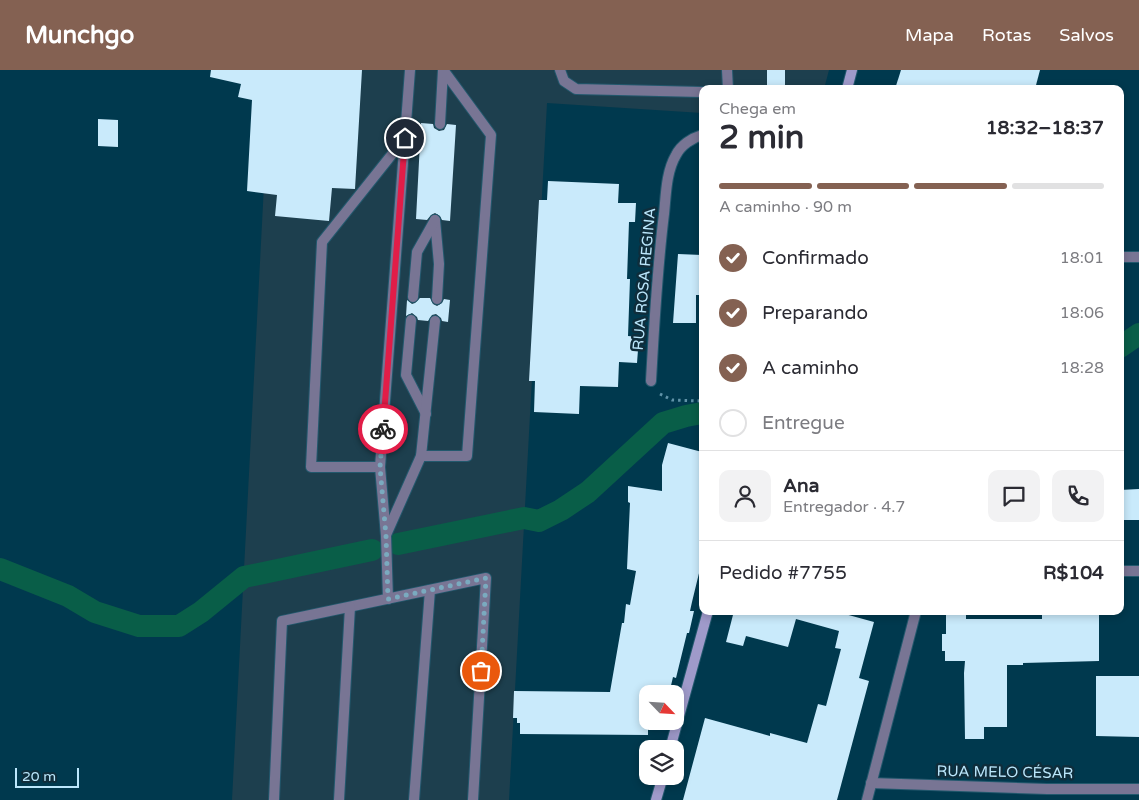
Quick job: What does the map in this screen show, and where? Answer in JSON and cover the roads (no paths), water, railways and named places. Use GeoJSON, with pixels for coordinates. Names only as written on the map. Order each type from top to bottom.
{"type":"FeatureCollection","features":[{"type":"Feature","properties":{"kind":"street"},"geometry":{"type":"LineString","coordinates":[[388,599],[386,536],[380,467],[410,70]]}},
{"type":"Feature","properties":{"kind":"street"},"geometry":{"type":"LineString","coordinates":[[560,70],[564,81],[576,89],[699,92]]}},
{"type":"Feature","properties":{"kind":"street"},"geometry":{"type":"LineString","coordinates":[[727,70],[728,85]]}},
{"type":"Feature","properties":{"kind":"street"},"geometry":{"type":"LineString","coordinates":[[848,85],[852,70]]}},
{"type":"Feature","properties":{"kind":"street"},"geometry":{"type":"LineString","coordinates":[[440,124],[443,71]]}},
{"type":"Feature","properties":{"kind":"street"},"geometry":{"type":"LineString","coordinates":[[421,456],[467,456],[491,136],[443,71]]}},
{"type":"Feature","properties":{"kind":"street","name":"RUA ROSA REGINA"},"geometry":{"type":"LineString","coordinates":[[651,382],[659,256],[667,187],[672,162],[676,153],[699,136]]}},
{"type":"Feature","properties":{"kind":"street"},"geometry":{"type":"LineString","coordinates":[[380,467],[311,468],[322,242],[405,138]]}},
{"type":"Feature","properties":{"kind":"street"},"geometry":{"type":"LineString","coordinates":[[413,297],[417,252],[435,220],[440,264],[437,299]]}},
{"type":"Feature","properties":{"kind":"street"},"geometry":{"type":"LineString","coordinates":[[1124,257],[1139,257]]}},
{"type":"Feature","properties":{"kind":"street"},"geometry":{"type":"LineString","coordinates":[[411,320],[406,375],[426,414]]}},
{"type":"Feature","properties":{"kind":"street"},"geometry":{"type":"LineString","coordinates":[[386,536],[421,456],[435,321]]}},
{"type":"Feature","properties":{"kind":"street"},"geometry":{"type":"LineString","coordinates":[[1124,571],[1139,571]]}},
{"type":"Feature","properties":{"kind":"street"},"geometry":{"type":"LineString","coordinates":[[274,800],[282,621],[486,578],[473,800]]}},
{"type":"Feature","properties":{"kind":"street"},"geometry":{"type":"LineString","coordinates":[[414,800],[430,590]]}},
{"type":"Feature","properties":{"kind":"street"},"geometry":{"type":"LineString","coordinates":[[339,800],[350,607]]}},
{"type":"Feature","properties":{"kind":"street"},"geometry":{"type":"LineString","coordinates":[[672,740],[707,615]]}},
{"type":"Feature","properties":{"kind":"street"},"geometry":{"type":"LineString","coordinates":[[867,800],[915,615]]}},
{"type":"Feature","properties":{"kind":"street","name":"RUA MELO CÉSAR"},"geometry":{"type":"LineString","coordinates":[[871,783],[1047,789],[1139,788]]}},
{"type":"Feature","properties":{"kind":"street"},"geometry":{"type":"LineString","coordinates":[[656,800],[660,785]]}},
{"type":"Feature","properties":{"kind":"waterway"},"geometry":{"type":"LineString","coordinates":[[1124,344],[1139,334]]}},
{"type":"Feature","properties":{"kind":"waterway"},"geometry":{"type":"LineString","coordinates":[[398,544],[524,518],[539,521],[561,510],[588,492],[663,423],[699,414]]}},
{"type":"Feature","properties":{"kind":"waterway"},"geometry":{"type":"LineString","coordinates":[[0,569],[68,596],[95,612],[139,626],[179,626],[201,612],[244,577],[372,550]]}}]}
